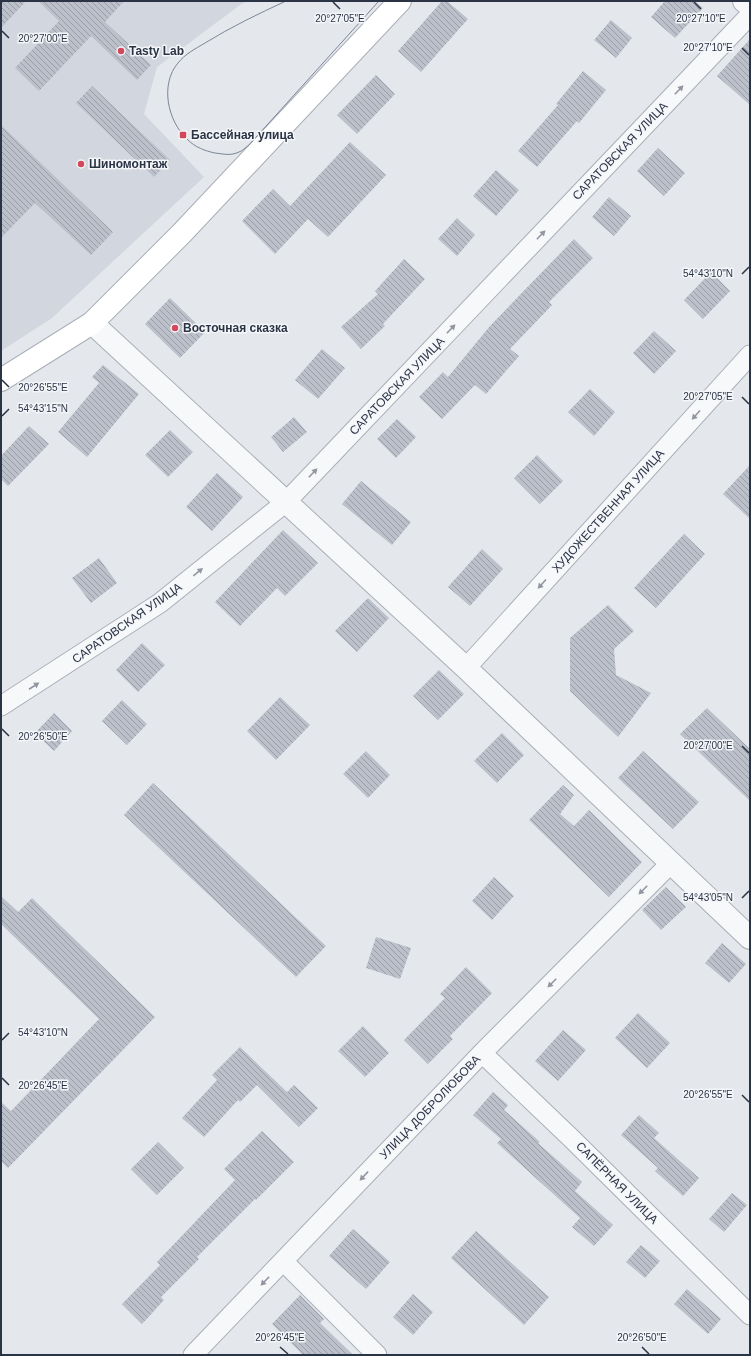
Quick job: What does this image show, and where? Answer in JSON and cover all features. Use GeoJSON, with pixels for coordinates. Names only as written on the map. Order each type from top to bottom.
{"type":"FeatureCollection","features":[{"type":"Feature","properties":{"kind":"main road"},"geometry":{"type":"LineString","coordinates":[[1,380],[92,323],[182,233],[400,1]]}},
{"type":"Feature","properties":{"kind":"street"},"geometry":{"type":"LineString","coordinates":[[744,1],[750,6]]}},
{"type":"Feature","properties":{"kind":"street","name":"САРАТОВСКАЯ УЛИЦА"},"geometry":{"type":"LineString","coordinates":[[1,706],[118,632],[160,603],[286,502],[750,15]]}},
{"type":"Feature","properties":{"kind":"street"},"geometry":{"type":"LineString","coordinates":[[92,323],[466,668],[750,938]]}},
{"type":"Feature","properties":{"kind":"street","name":"ХУДОЖЕСТВЕННАЯ УЛИЦА"},"geometry":{"type":"LineString","coordinates":[[466,668],[750,355]]}},
{"type":"Feature","properties":{"kind":"street","name":"УЛИЦА ДОБРОЛЮБОВА"},"geometry":{"type":"LineString","coordinates":[[193,1355],[482,1053],[671,863]]}},
{"type":"Feature","properties":{"kind":"street","name":"САПЁРНАЯ УЛИЦА"},"geometry":{"type":"LineString","coordinates":[[482,1053],[572,1139],[750,1315]]}},
{"type":"Feature","properties":{"kind":"street"},"geometry":{"type":"LineString","coordinates":[[284,1261],[377,1355]]}},
{"type":"Feature","properties":{"kind":"shaded area"},"geometry":{"type":"Polygon","coordinates":[[[1,1],[248,1],[240,5],[157,67],[144,114],[204,177],[52,318],[1,351],[1,1]]]}},
{"type":"Feature","properties":{"kind":"building"},"geometry":{"type":"Polygon","coordinates":[[[1,1],[26,1],[1,28],[1,1]]]}},
{"type":"Feature","properties":{"kind":"building"},"geometry":{"type":"Polygon","coordinates":[[[38,1],[124,1],[105,22],[151,65],[137,80],[91,36],[39,91],[15,68],[59,21],[38,1]]]}},
{"type":"Feature","properties":{"kind":"building"},"geometry":{"type":"Polygon","coordinates":[[[442,1],[447,1],[468,19],[421,72],[398,51],[442,1]]]}},
{"type":"Feature","properties":{"kind":"building"},"geometry":{"type":"Polygon","coordinates":[[[665,1],[695,1],[703,8],[675,38],[651,17],[665,1]]]}},
{"type":"Feature","properties":{"kind":"building"},"geometry":{"type":"Polygon","coordinates":[[[611,20],[632,38],[616,58],[594,40],[611,20]]]}},
{"type":"Feature","properties":{"kind":"building"},"geometry":{"type":"Polygon","coordinates":[[[750,39],[750,105],[717,76],[750,39]]]}},
{"type":"Feature","properties":{"kind":"building"},"geometry":{"type":"Polygon","coordinates":[[[583,71],[606,90],[579,123],[577,121],[537,167],[518,151],[558,105],[556,104],[583,71]]]}},
{"type":"Feature","properties":{"kind":"building"},"geometry":{"type":"Polygon","coordinates":[[[376,75],[395,94],[357,134],[337,115],[376,75]]]}},
{"type":"Feature","properties":{"kind":"building"},"geometry":{"type":"Polygon","coordinates":[[[92,86],[170,160],[154,177],[76,103],[92,86]]]}},
{"type":"Feature","properties":{"kind":"building"},"geometry":{"type":"Polygon","coordinates":[[[1,125],[113,232],[91,255],[35,203],[1,238],[1,125]]]}},
{"type":"Feature","properties":{"kind":"building"},"geometry":{"type":"Polygon","coordinates":[[[350,142],[386,175],[328,237],[308,219],[275,254],[242,221],[273,189],[290,206],[350,142]]]}},
{"type":"Feature","properties":{"kind":"building"},"geometry":{"type":"Polygon","coordinates":[[[658,148],[685,173],[664,196],[637,171],[658,148]]]}},
{"type":"Feature","properties":{"kind":"building"},"geometry":{"type":"Polygon","coordinates":[[[496,170],[519,190],[496,216],[473,196],[496,170]]]}},
{"type":"Feature","properties":{"kind":"building"},"geometry":{"type":"Polygon","coordinates":[[[609,197],[631,216],[614,236],[592,217],[609,197]]]}},
{"type":"Feature","properties":{"kind":"building"},"geometry":{"type":"Polygon","coordinates":[[[457,218],[475,235],[457,256],[438,239],[457,218]]]}},
{"type":"Feature","properties":{"kind":"building"},"geometry":{"type":"Polygon","coordinates":[[[574,239],[593,258],[549,302],[552,305],[510,349],[519,356],[486,394],[475,385],[442,419],[419,397],[443,372],[448,377],[490,326],[574,239]]]}},
{"type":"Feature","properties":{"kind":"building"},"geometry":{"type":"Polygon","coordinates":[[[404,259],[425,279],[383,324],[385,326],[361,349],[341,327],[378,294],[375,291],[404,259]]]}},
{"type":"Feature","properties":{"kind":"building"},"geometry":{"type":"Polygon","coordinates":[[[711,272],[730,291],[703,319],[684,300],[711,272]]]}},
{"type":"Feature","properties":{"kind":"building","name":"Восточная сказка"},"geometry":{"type":"Polygon","coordinates":[[[170,298],[205,332],[180,358],[145,324],[170,298]]]}},
{"type":"Feature","properties":{"kind":"building"},"geometry":{"type":"Polygon","coordinates":[[[654,331],[676,351],[654,374],[633,353],[654,331]]]}},
{"type":"Feature","properties":{"kind":"building"},"geometry":{"type":"Polygon","coordinates":[[[322,349],[345,368],[318,399],[295,380],[322,349]]]}},
{"type":"Feature","properties":{"kind":"building"},"geometry":{"type":"Polygon","coordinates":[[[103,365],[139,394],[87,457],[58,432],[99,383],[92,377],[103,365]]]}},
{"type":"Feature","properties":{"kind":"building"},"geometry":{"type":"Polygon","coordinates":[[[590,389],[615,412],[594,436],[568,412],[590,389]]]}},
{"type":"Feature","properties":{"kind":"building"},"geometry":{"type":"Polygon","coordinates":[[[294,417],[307,432],[283,452],[271,437],[294,417]]]}},
{"type":"Feature","properties":{"kind":"building"},"geometry":{"type":"Polygon","coordinates":[[[397,419],[416,437],[396,458],[377,439],[397,419]]]}},
{"type":"Feature","properties":{"kind":"building"},"geometry":{"type":"Polygon","coordinates":[[[29,426],[49,444],[8,486],[1,479],[1,456],[29,426]]]}},
{"type":"Feature","properties":{"kind":"building"},"geometry":{"type":"Polygon","coordinates":[[[170,430],[193,452],[168,477],[145,455],[170,430]]]}},
{"type":"Feature","properties":{"kind":"building"},"geometry":{"type":"Polygon","coordinates":[[[537,455],[563,481],[540,504],[514,478],[537,455]]]}},
{"type":"Feature","properties":{"kind":"building"},"geometry":{"type":"Polygon","coordinates":[[[750,465],[750,519],[723,494],[750,465]]]}},
{"type":"Feature","properties":{"kind":"building"},"geometry":{"type":"Polygon","coordinates":[[[217,473],[243,497],[212,531],[186,507],[217,473]]]}},
{"type":"Feature","properties":{"kind":"building"},"geometry":{"type":"Polygon","coordinates":[[[361,481],[411,522],[392,545],[342,504],[361,481]]]}},
{"type":"Feature","properties":{"kind":"building"},"geometry":{"type":"Polygon","coordinates":[[[283,530],[318,563],[285,596],[277,588],[240,626],[215,602],[283,530]]]}},
{"type":"Feature","properties":{"kind":"building"},"geometry":{"type":"Polygon","coordinates":[[[684,534],[705,554],[656,608],[634,588],[684,534]]]}},
{"type":"Feature","properties":{"kind":"building"},"geometry":{"type":"Polygon","coordinates":[[[482,549],[503,569],[470,606],[448,587],[482,549]]]}},
{"type":"Feature","properties":{"kind":"building"},"geometry":{"type":"Polygon","coordinates":[[[99,558],[117,583],[91,603],[72,578],[99,558]]]}},
{"type":"Feature","properties":{"kind":"building"},"geometry":{"type":"Polygon","coordinates":[[[368,598],[389,618],[357,652],[335,631],[368,598]]]}},
{"type":"Feature","properties":{"kind":"building"},"geometry":{"type":"Polygon","coordinates":[[[608,605],[634,631],[614,649],[616,675],[651,693],[618,737],[570,691],[570,638],[608,605]]]}},
{"type":"Feature","properties":{"kind":"building"},"geometry":{"type":"Polygon","coordinates":[[[142,643],[165,665],[138,692],[116,670],[142,643]]]}},
{"type":"Feature","properties":{"kind":"building"},"geometry":{"type":"Polygon","coordinates":[[[439,670],[464,694],[438,720],[413,696],[439,670]]]}},
{"type":"Feature","properties":{"kind":"building"},"geometry":{"type":"Polygon","coordinates":[[[280,697],[310,725],[276,760],[247,731],[280,697]]]}},
{"type":"Feature","properties":{"kind":"building"},"geometry":{"type":"Polygon","coordinates":[[[122,700],[147,724],[127,745],[102,721],[122,700]]]}},
{"type":"Feature","properties":{"kind":"building"},"geometry":{"type":"Polygon","coordinates":[[[707,708],[750,749],[750,801],[680,734],[707,708]]]}},
{"type":"Feature","properties":{"kind":"building"},"geometry":{"type":"Polygon","coordinates":[[[54,713],[72,731],[54,751],[35,733],[54,713]]]}},
{"type":"Feature","properties":{"kind":"building"},"geometry":{"type":"Polygon","coordinates":[[[502,733],[524,755],[497,783],[474,761],[502,733]]]}},
{"type":"Feature","properties":{"kind":"building"},"geometry":{"type":"Polygon","coordinates":[[[366,751],[390,775],[368,798],[343,774],[366,751]]]}},
{"type":"Feature","properties":{"kind":"building"},"geometry":{"type":"Polygon","coordinates":[[[643,751],[699,802],[673,829],[618,778],[643,751]]]}},
{"type":"Feature","properties":{"kind":"building"},"geometry":{"type":"Polygon","coordinates":[[[153,783],[326,946],[296,977],[124,815],[153,783]]]}},
{"type":"Feature","properties":{"kind":"building"},"geometry":{"type":"Polygon","coordinates":[[[563,785],[574,795],[560,814],[574,826],[589,810],[642,862],[609,897],[529,820],[563,785]]]}},
{"type":"Feature","properties":{"kind":"building"},"geometry":{"type":"Polygon","coordinates":[[[494,877],[514,896],[492,920],[472,901],[494,877]]]}},
{"type":"Feature","properties":{"kind":"building"},"geometry":{"type":"Polygon","coordinates":[[[666,887],[686,907],[661,930],[642,910],[666,887]]]}},
{"type":"Feature","properties":{"kind":"building"},"geometry":{"type":"Polygon","coordinates":[[[1,896],[18,912],[32,898],[155,1017],[8,1168],[1,1161],[1,1102],[11,1111],[99,1019],[1,924],[1,896]]]}},
{"type":"Feature","properties":{"kind":"building"},"geometry":{"type":"Polygon","coordinates":[[[376,937],[411,948],[400,979],[366,968],[376,937]]]}},
{"type":"Feature","properties":{"kind":"building"},"geometry":{"type":"Polygon","coordinates":[[[722,943],[746,964],[729,983],[705,963],[722,943]]]}},
{"type":"Feature","properties":{"kind":"building"},"geometry":{"type":"Polygon","coordinates":[[[466,967],[492,993],[450,1036],[453,1039],[428,1064],[404,1040],[445,998],[440,994],[466,967]]]}},
{"type":"Feature","properties":{"kind":"building"},"geometry":{"type":"Polygon","coordinates":[[[638,1013],[670,1043],[647,1068],[615,1038],[638,1013]]]}},
{"type":"Feature","properties":{"kind":"building"},"geometry":{"type":"Polygon","coordinates":[[[363,1026],[389,1053],[365,1077],[338,1051],[363,1026]]]}},
{"type":"Feature","properties":{"kind":"building"},"geometry":{"type":"Polygon","coordinates":[[[563,1030],[586,1050],[558,1081],[535,1061],[563,1030]]]}},
{"type":"Feature","properties":{"kind":"building"},"geometry":{"type":"Polygon","coordinates":[[[240,1047],[287,1092],[294,1085],[318,1108],[299,1127],[257,1085],[240,1102],[238,1100],[204,1137],[182,1118],[217,1080],[212,1075],[240,1047]]]}},
{"type":"Feature","properties":{"kind":"building"},"geometry":{"type":"Polygon","coordinates":[[[493,1092],[508,1105],[504,1110],[582,1182],[575,1191],[613,1225],[594,1246],[572,1227],[580,1218],[497,1143],[501,1139],[473,1115],[493,1092]]]}},
{"type":"Feature","properties":{"kind":"building"},"geometry":{"type":"Polygon","coordinates":[[[639,1115],[659,1133],[654,1138],[699,1178],[683,1196],[655,1171],[658,1168],[621,1135],[639,1115]]]}},
{"type":"Feature","properties":{"kind":"building"},"geometry":{"type":"Polygon","coordinates":[[[262,1131],[294,1162],[197,1257],[199,1259],[161,1297],[164,1300],[142,1324],[122,1304],[160,1265],[157,1262],[235,1180],[224,1169],[262,1131]]]}},
{"type":"Feature","properties":{"kind":"building"},"geometry":{"type":"Polygon","coordinates":[[[158,1142],[184,1168],[157,1195],[131,1169],[158,1142]]]}},
{"type":"Feature","properties":{"kind":"building"},"geometry":{"type":"Polygon","coordinates":[[[732,1193],[747,1205],[724,1232],[709,1219],[732,1193]]]}},
{"type":"Feature","properties":{"kind":"building"},"geometry":{"type":"Polygon","coordinates":[[[353,1229],[390,1262],[366,1289],[329,1256],[353,1229]]]}},
{"type":"Feature","properties":{"kind":"building"},"geometry":{"type":"Polygon","coordinates":[[[476,1231],[549,1297],[524,1325],[451,1258],[476,1231]]]}},
{"type":"Feature","properties":{"kind":"building"},"geometry":{"type":"Polygon","coordinates":[[[641,1245],[660,1261],[645,1278],[626,1262],[641,1245]]]}},
{"type":"Feature","properties":{"kind":"building"},"geometry":{"type":"Polygon","coordinates":[[[687,1289],[721,1319],[708,1334],[674,1304],[687,1289]]]}},
{"type":"Feature","properties":{"kind":"building"},"geometry":{"type":"Polygon","coordinates":[[[413,1294],[433,1312],[413,1335],[393,1317],[413,1294]]]}},
{"type":"Feature","properties":{"kind":"building"},"geometry":{"type":"Polygon","coordinates":[[[300,1295],[324,1319],[320,1323],[353,1355],[303,1355],[272,1324],[300,1295]]]}},
{"type":"Feature","properties":{"kind":"tram line"},"geometry":{"type":"LineString","coordinates":[[286,1],[235,26],[187,54],[172,72],[168,92],[168,102],[171,113],[181,132],[194,145],[208,151],[224,154],[236,153],[244,149],[379,1]]}},
{"type":"Feature","properties":{"kind":"place","name":"Tasty Lab"},"geometry":{"type":"Point","coordinates":[121,51]}},
{"type":"Feature","properties":{"kind":"place","name":"Бассейная улица"},"geometry":{"type":"Point","coordinates":[183,135]}},
{"type":"Feature","properties":{"kind":"place","name":"Шиномонтаж"},"geometry":{"type":"Point","coordinates":[81,164]}},
{"type":"Feature","properties":{"kind":"place","name":"Восточная сказка"},"geometry":{"type":"Point","coordinates":[175,328]}}]}
